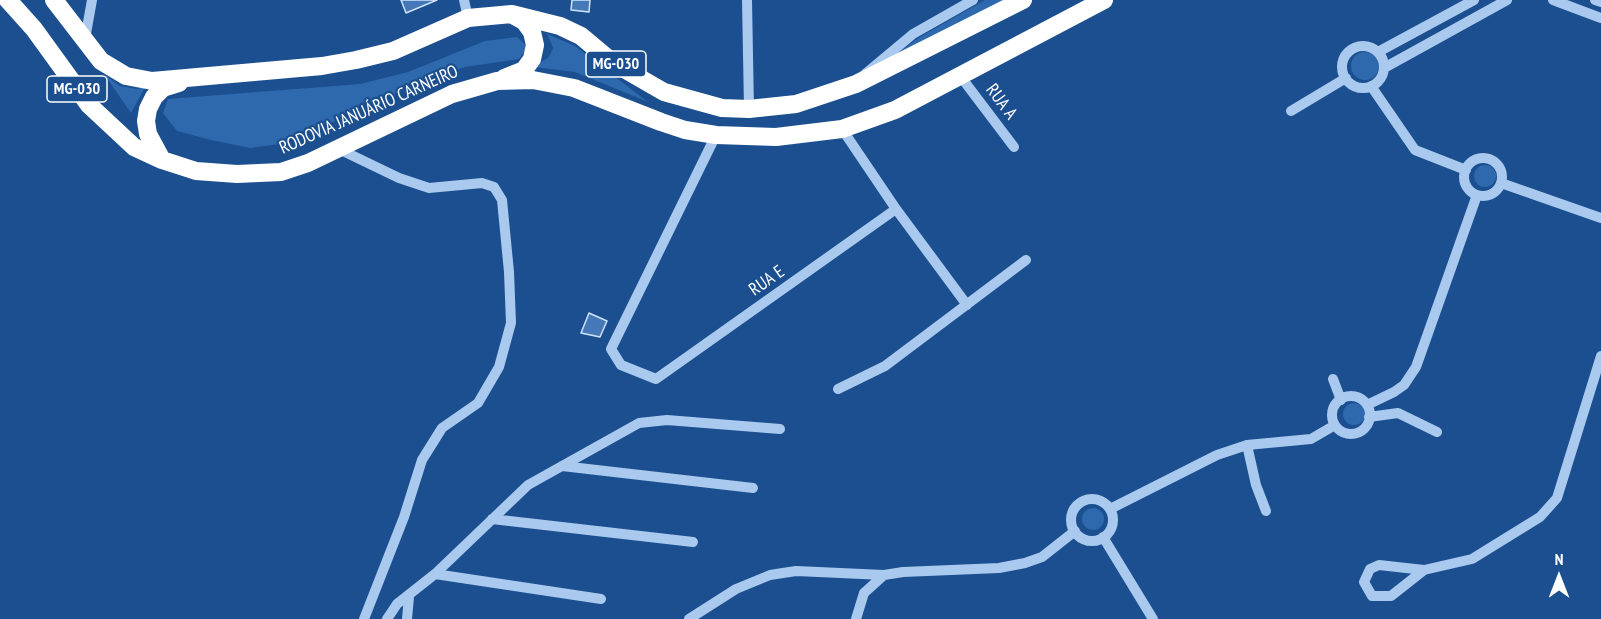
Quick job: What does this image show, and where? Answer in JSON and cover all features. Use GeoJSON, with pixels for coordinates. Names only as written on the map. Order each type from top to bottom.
{"type":"FeatureCollection","features":[{"type":"Feature","properties":{"kind":"highway","name":"RODOVIA JANUÁRIO CARNEIRO"},"geometry":{"type":"LineString","coordinates":[[8,0],[103,120],[134,147],[162,160],[196,171],[237,174],[281,172],[341,148],[453,94],[497,81],[533,80],[574,88],[661,122],[686,130],[716,135],[776,137],[842,129],[895,110],[1104,0]]}},
{"type":"Feature","properties":{"kind":"highway","name":"MG-030"},"geometry":{"type":"LineString","coordinates":[[54,0],[101,61],[126,76],[152,81],[322,66],[356,60],[393,51],[468,18],[512,15],[560,26],[581,36],[612,62],[664,92],[722,108],[749,109],[796,104],[856,84],[1023,0]]}},
{"type":"Feature","properties":{"kind":"highway"},"geometry":{"type":"LineString","coordinates":[[497,81],[524,70],[532,59],[535,45],[532,32],[524,21],[512,15]]}},
{"type":"Feature","properties":{"kind":"highway"},"geometry":{"type":"LineString","coordinates":[[162,160],[148,134],[146,121],[148,109],[154,97],[163,88],[198,77]]}},
{"type":"Feature","properties":{"kind":"street"},"geometry":{"type":"LineString","coordinates":[[85,39],[92,0]]}},
{"type":"Feature","properties":{"kind":"street"},"geometry":{"type":"LineString","coordinates":[[464,0],[468,18]]}},
{"type":"Feature","properties":{"kind":"street"},"geometry":{"type":"LineString","coordinates":[[747,0],[749,109]]}},
{"type":"Feature","properties":{"kind":"street"},"geometry":{"type":"LineString","coordinates":[[856,84],[883,57],[913,34],[973,0]]}},
{"type":"Feature","properties":{"kind":"street"},"geometry":{"type":"LineString","coordinates":[[1378,52],[1474,0]]}},
{"type":"Feature","properties":{"kind":"street"},"geometry":{"type":"LineString","coordinates":[[1384,69],[1378,52],[1365,46],[1352,49],[1343,65],[1346,78],[1357,86],[1371,86],[1378,81],[1384,69],[1507,0]]}},
{"type":"Feature","properties":{"kind":"street"},"geometry":{"type":"LineString","coordinates":[[1553,0],[1601,18]]}},
{"type":"Feature","properties":{"kind":"street"},"geometry":{"type":"LineString","coordinates":[[1595,0],[1601,2]]}},
{"type":"Feature","properties":{"kind":"street","name":"RUA A"},"geometry":{"type":"LineString","coordinates":[[961,77],[1014,147]]}},
{"type":"Feature","properties":{"kind":"street"},"geometry":{"type":"LineString","coordinates":[[1291,111],[1346,78]]}},
{"type":"Feature","properties":{"kind":"street"},"geometry":{"type":"LineString","coordinates":[[1371,86],[1415,150],[1466,170]]}},
{"type":"Feature","properties":{"kind":"street"},"geometry":{"type":"LineString","coordinates":[[842,129],[896,209],[968,305]]}},
{"type":"Feature","properties":{"kind":"street","name":"RUA E"},"geometry":{"type":"LineString","coordinates":[[716,135],[611,349],[621,365],[656,379],[896,209]]}},
{"type":"Feature","properties":{"kind":"street"},"geometry":{"type":"LineString","coordinates":[[341,148],[399,178],[429,188],[482,183],[494,187],[502,200],[509,272],[510,323],[499,367],[478,403],[442,428],[422,460],[404,517],[364,619]]}},
{"type":"Feature","properties":{"kind":"street"},"geometry":{"type":"LineString","coordinates":[[1477,160],[1489,160],[1499,167],[1501,183],[1493,193],[1477,195],[1466,183],[1466,170],[1477,160]]}},
{"type":"Feature","properties":{"kind":"street"},"geometry":{"type":"LineString","coordinates":[[1501,183],[1601,218]]}},
{"type":"Feature","properties":{"kind":"street"},"geometry":{"type":"LineString","coordinates":[[1367,405],[1394,392],[1416,367],[1477,195]]}},
{"type":"Feature","properties":{"kind":"street"},"geometry":{"type":"LineString","coordinates":[[838,389],[885,366],[1026,260]]}},
{"type":"Feature","properties":{"kind":"street"},"geometry":{"type":"LineString","coordinates":[[1424,570],[1391,596],[1372,596],[1364,582],[1370,569],[1379,565],[1424,570],[1472,559],[1540,517],[1557,498],[1601,356]]}},
{"type":"Feature","properties":{"kind":"street"},"geometry":{"type":"LineString","coordinates":[[1334,379],[1341,400]]}},
{"type":"Feature","properties":{"kind":"street"},"geometry":{"type":"LineString","coordinates":[[1357,398],[1367,405],[1369,417],[1364,428],[1353,434],[1345,433],[1335,425],[1332,413],[1341,400],[1357,398]]}},
{"type":"Feature","properties":{"kind":"street"},"geometry":{"type":"LineString","coordinates":[[1369,417],[1398,413],[1437,432]]}},
{"type":"Feature","properties":{"kind":"street"},"geometry":{"type":"LineString","coordinates":[[387,619],[397,604],[409,597],[435,574],[528,485],[639,423],[652,419],[780,429]]}},
{"type":"Feature","properties":{"kind":"street"},"geometry":{"type":"LineString","coordinates":[[1110,509],[1217,455],[1247,445],[1311,439],[1335,425]]}},
{"type":"Feature","properties":{"kind":"street"},"geometry":{"type":"LineString","coordinates":[[1247,445],[1256,485],[1266,512]]}},
{"type":"Feature","properties":{"kind":"street"},"geometry":{"type":"LineString","coordinates":[[562,466],[753,488]]}},
{"type":"Feature","properties":{"kind":"street"},"geometry":{"type":"LineString","coordinates":[[1094,500],[1110,509],[1112,526],[1104,537],[1090,541],[1075,531],[1072,518],[1074,509],[1081,503],[1094,500]]}},
{"type":"Feature","properties":{"kind":"street"},"geometry":{"type":"LineString","coordinates":[[492,519],[693,542]]}},
{"type":"Feature","properties":{"kind":"street"},"geometry":{"type":"LineString","coordinates":[[689,619],[736,589],[770,575],[796,571],[884,575],[903,572],[999,568],[1042,558],[1075,531]]}},
{"type":"Feature","properties":{"kind":"street"},"geometry":{"type":"LineString","coordinates":[[1104,537],[1153,619]]}},
{"type":"Feature","properties":{"kind":"street"},"geometry":{"type":"LineString","coordinates":[[435,574],[602,599]]}},
{"type":"Feature","properties":{"kind":"street"},"geometry":{"type":"LineString","coordinates":[[856,619],[864,593],[884,575]]}},
{"type":"Feature","properties":{"kind":"street"},"geometry":{"type":"LineString","coordinates":[[407,619],[409,597]]}},
{"type":"Feature","properties":{"kind":"shaded area"},"geometry":{"type":"Polygon","coordinates":[[[985,0],[1021,0],[880,65],[920,37],[985,0]]]}},
{"type":"Feature","properties":{"kind":"shaded area"},"geometry":{"type":"Polygon","coordinates":[[[547,34],[575,46],[648,102],[575,72],[534,67],[549,57],[553,48],[547,34]]]}},
{"type":"Feature","properties":{"kind":"shaded area"},"geometry":{"type":"Polygon","coordinates":[[[517,37],[528,47],[519,59],[465,67],[424,81],[287,143],[250,148],[211,140],[177,131],[163,113],[168,99],[360,84],[408,72],[485,41],[517,37]]]}},
{"type":"Feature","properties":{"kind":"shaded area"},"geometry":{"type":"Polygon","coordinates":[[[1365,52],[1375,56],[1379,66],[1375,76],[1365,80],[1355,76],[1351,66],[1355,56],[1365,52]]]}},
{"type":"Feature","properties":{"kind":"shaded area"},"geometry":{"type":"Polygon","coordinates":[[[104,74],[120,86],[137,89],[145,87],[131,113],[104,74]]]}},
{"type":"Feature","properties":{"kind":"shaded area"},"geometry":{"type":"Polygon","coordinates":[[[1485,165],[1495,172],[1496,176],[1489,186],[1485,187],[1475,180],[1474,176],[1481,166],[1485,165]]]}},
{"type":"Feature","properties":{"kind":"shaded area"},"geometry":{"type":"Polygon","coordinates":[[[1354,403],[1364,410],[1365,414],[1358,424],[1354,425],[1344,418],[1343,414],[1350,404],[1354,403]]]}},
{"type":"Feature","properties":{"kind":"shaded area"},"geometry":{"type":"Polygon","coordinates":[[[1093,508],[1103,515],[1104,519],[1097,529],[1093,530],[1083,523],[1082,519],[1089,509],[1093,508]]]}},
{"type":"Feature","properties":{"kind":"building"},"geometry":{"type":"Polygon","coordinates":[[[401,0],[437,0],[406,13],[401,0]]]}},
{"type":"Feature","properties":{"kind":"building"},"geometry":{"type":"Polygon","coordinates":[[[572,0],[590,0],[589,12],[571,10],[572,0]]]}},
{"type":"Feature","properties":{"kind":"building"},"geometry":{"type":"Polygon","coordinates":[[[589,313],[607,321],[600,337],[581,333],[589,313]]]}}]}
